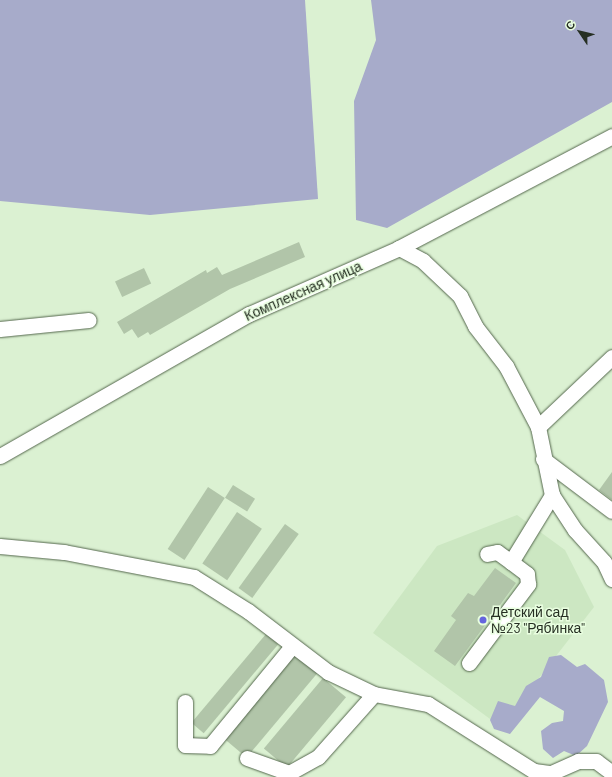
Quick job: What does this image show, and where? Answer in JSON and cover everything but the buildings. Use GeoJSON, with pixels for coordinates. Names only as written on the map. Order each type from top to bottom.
{"type":"FeatureCollection","features":[{"type":"Feature","properties":{"kind":"street","name":"Комплексная улица"},"geometry":{"type":"LineString","coordinates":[[0,456],[249,314],[399,248],[612,136]]}},
{"type":"Feature","properties":{"kind":"street"},"geometry":{"type":"LineString","coordinates":[[399,248],[424,261],[460,296],[475,326],[506,366],[538,427],[543,459],[552,495],[575,530],[604,562],[612,579]]}},
{"type":"Feature","properties":{"kind":"street"},"geometry":{"type":"LineString","coordinates":[[0,329],[89,320]]}},
{"type":"Feature","properties":{"kind":"street"},"geometry":{"type":"LineString","coordinates":[[538,427],[612,358]]}},
{"type":"Feature","properties":{"kind":"street"},"geometry":{"type":"LineString","coordinates":[[543,459],[612,511]]}},
{"type":"Feature","properties":{"kind":"street"},"geometry":{"type":"LineString","coordinates":[[511,562],[552,495]]}},
{"type":"Feature","properties":{"kind":"street"},"geometry":{"type":"LineString","coordinates":[[0,546],[64,552],[194,577],[248,611],[328,672],[374,694],[428,704],[534,771],[551,773],[584,761],[596,761],[612,773]]}},
{"type":"Feature","properties":{"kind":"street"},"geometry":{"type":"LineString","coordinates":[[469,664],[528,584],[527,574],[511,562],[497,552],[487,554]]}},
{"type":"Feature","properties":{"kind":"street"},"geometry":{"type":"LineString","coordinates":[[185,702],[185,745],[210,746],[292,646]]}},
{"type":"Feature","properties":{"kind":"street"},"geometry":{"type":"LineString","coordinates":[[248,758],[290,773],[318,757],[374,694]]}},
{"type":"Feature","properties":{"kind":"shaded area"},"geometry":{"type":"Polygon","coordinates":[[[0,0],[305,0],[318,199],[150,215],[0,201],[0,0]]]}},
{"type":"Feature","properties":{"kind":"shaded area"},"geometry":{"type":"Polygon","coordinates":[[[371,0],[612,0],[612,102],[387,228],[356,220],[354,101],[376,40],[371,0]]]}},
{"type":"Feature","properties":{"kind":"shaded area","name":"Детский сад №23 \"Рябинка\""},"geometry":{"type":"Polygon","coordinates":[[[517,515],[565,550],[594,607],[501,727],[373,633],[437,546],[517,515]]]}},
{"type":"Feature","properties":{"kind":"shaded area"},"geometry":{"type":"Polygon","coordinates":[[[561,655],[577,667],[585,664],[604,680],[608,702],[587,746],[576,756],[564,751],[553,758],[543,749],[541,731],[552,723],[563,721],[564,711],[540,697],[510,734],[494,729],[490,720],[498,701],[515,706],[526,686],[541,677],[549,657],[561,655]]]}},
{"type":"Feature","properties":{"kind":"place","name":"Детский сад №23 \"Рябинка\""},"geometry":{"type":"Point","coordinates":[483,620]}}]}
